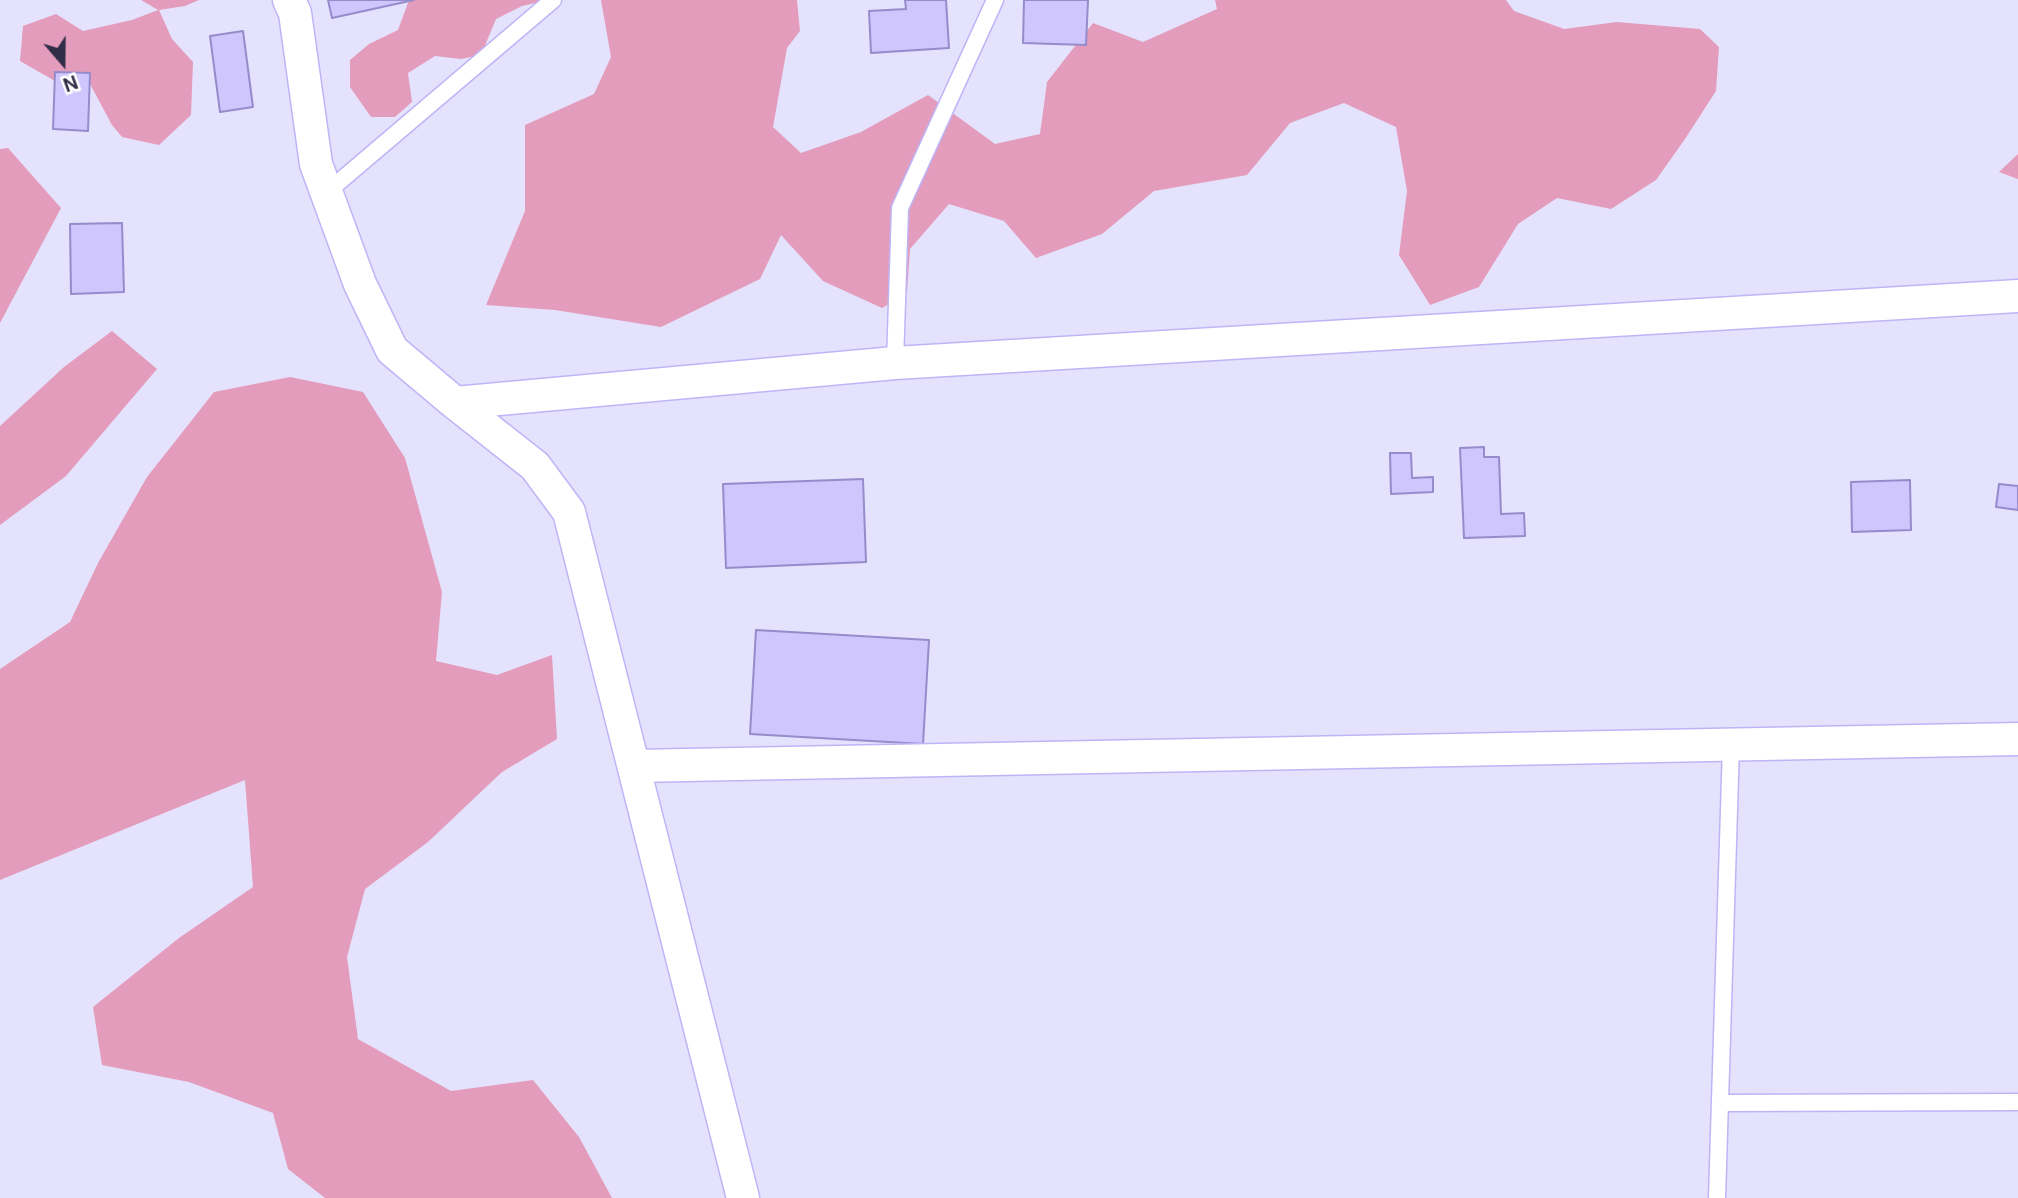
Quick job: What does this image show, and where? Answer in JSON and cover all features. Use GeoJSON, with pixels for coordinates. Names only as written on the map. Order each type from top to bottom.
{"type":"FeatureCollection","features":[{"type":"Feature","properties":{"kind":"street"},"geometry":{"type":"LineString","coordinates":[[289,0],[295,13],[316,164],[360,284],[392,350],[455,404],[535,466],[569,512],[743,1198]]}},
{"type":"Feature","properties":{"kind":"street"},"geometry":{"type":"LineString","coordinates":[[455,404],[895,363],[2018,296]]}},
{"type":"Feature","properties":{"kind":"street"},"geometry":{"type":"LineString","coordinates":[[634,766],[2018,739]]}},
{"type":"Feature","properties":{"kind":"lane"},"geometry":{"type":"LineString","coordinates":[[326,194],[553,0]]}},
{"type":"Feature","properties":{"kind":"lane"},"geometry":{"type":"LineString","coordinates":[[895,363],[900,208],[995,0]]}},
{"type":"Feature","properties":{"kind":"lane"},"geometry":{"type":"LineString","coordinates":[[1717,1198],[1731,745]]}},
{"type":"Feature","properties":{"kind":"lane"},"geometry":{"type":"LineString","coordinates":[[1720,1103],[2018,1102]]}},
{"type":"Feature","properties":{"kind":"shaded area"},"geometry":{"type":"Polygon","coordinates":[[[141,0],[199,0],[185,6],[159,10],[172,39],[193,62],[191,115],[159,145],[122,137],[112,125],[90,84],[55,81],[20,61],[23,26],[56,14],[83,31],[132,20],[158,10],[141,0]]]}},
{"type":"Feature","properties":{"kind":"shaded area"},"geometry":{"type":"Polygon","coordinates":[[[409,0],[548,0],[522,6],[496,19],[481,55],[461,59],[435,56],[408,73],[412,102],[395,117],[371,117],[350,87],[350,60],[369,44],[398,30],[409,0]]]}},
{"type":"Feature","properties":{"kind":"shaded area"},"geometry":{"type":"Polygon","coordinates":[[[601,0],[797,0],[800,31],[787,48],[773,127],[801,153],[861,132],[928,95],[995,144],[1040,134],[1047,82],[1093,23],[1143,42],[1217,9],[1215,0],[1506,0],[1514,11],[1564,29],[1617,22],[1700,29],[1719,47],[1716,91],[1656,180],[1611,209],[1557,198],[1518,224],[1479,287],[1430,305],[1399,255],[1407,191],[1396,127],[1344,103],[1290,123],[1247,175],[1154,191],[1102,234],[1036,258],[1004,221],[949,204],[910,249],[907,293],[882,308],[823,281],[781,235],[760,279],[661,327],[555,310],[486,305],[525,211],[525,125],[594,94],[611,57],[601,0]]]}},
{"type":"Feature","properties":{"kind":"shaded area"},"geometry":{"type":"Polygon","coordinates":[[[8,148],[61,208],[0,323],[0,149],[8,148]]]}},
{"type":"Feature","properties":{"kind":"shaded area"},"geometry":{"type":"Polygon","coordinates":[[[2018,154],[2018,179],[1999,172],[2018,154]]]}},
{"type":"Feature","properties":{"kind":"shaded area"},"geometry":{"type":"Polygon","coordinates":[[[112,331],[157,369],[66,476],[0,525],[0,426],[64,367],[112,331]]]}},
{"type":"Feature","properties":{"kind":"shaded area"},"geometry":{"type":"Polygon","coordinates":[[[290,377],[363,392],[405,458],[442,592],[436,661],[497,675],[552,655],[557,739],[502,772],[428,842],[365,889],[347,957],[358,1039],[451,1091],[533,1080],[579,1137],[612,1198],[325,1198],[288,1169],[273,1113],[189,1082],[102,1065],[93,1007],[179,938],[253,887],[245,780],[0,880],[0,669],[70,622],[98,563],[147,477],[214,392],[290,377]]]}},
{"type":"Feature","properties":{"kind":"building"},"geometry":{"type":"Polygon","coordinates":[[[328,0],[414,0],[332,18],[328,0]]]}},
{"type":"Feature","properties":{"kind":"building"},"geometry":{"type":"Polygon","coordinates":[[[905,0],[946,0],[949,48],[871,53],[869,11],[906,9],[905,0]]]}},
{"type":"Feature","properties":{"kind":"building"},"geometry":{"type":"Polygon","coordinates":[[[1024,0],[1088,0],[1086,45],[1023,43],[1024,0]]]}},
{"type":"Feature","properties":{"kind":"building"},"geometry":{"type":"Polygon","coordinates":[[[243,31],[253,107],[220,112],[210,36],[243,31]]]}},
{"type":"Feature","properties":{"kind":"building"},"geometry":{"type":"Polygon","coordinates":[[[55,72],[90,73],[88,131],[53,129],[55,72]]]}},
{"type":"Feature","properties":{"kind":"building"},"geometry":{"type":"Polygon","coordinates":[[[122,223],[124,292],[71,294],[70,224],[122,223]]]}},
{"type":"Feature","properties":{"kind":"building"},"geometry":{"type":"Polygon","coordinates":[[[1484,447],[1484,457],[1499,457],[1501,514],[1524,513],[1525,536],[1464,538],[1460,448],[1484,447]]]}},
{"type":"Feature","properties":{"kind":"building"},"geometry":{"type":"Polygon","coordinates":[[[1390,453],[1411,453],[1412,478],[1433,477],[1433,492],[1391,494],[1390,453]]]}},
{"type":"Feature","properties":{"kind":"building"},"geometry":{"type":"Polygon","coordinates":[[[863,479],[866,562],[726,568],[723,484],[863,479]]]}},
{"type":"Feature","properties":{"kind":"building"},"geometry":{"type":"Polygon","coordinates":[[[1910,480],[1911,530],[1852,532],[1851,482],[1910,480]]]}},
{"type":"Feature","properties":{"kind":"building"},"geometry":{"type":"Polygon","coordinates":[[[1999,484],[2018,486],[2018,510],[1996,507],[1999,484]]]}},
{"type":"Feature","properties":{"kind":"building"},"geometry":{"type":"Polygon","coordinates":[[[756,630],[929,640],[923,744],[750,734],[756,630]]]}}]}
